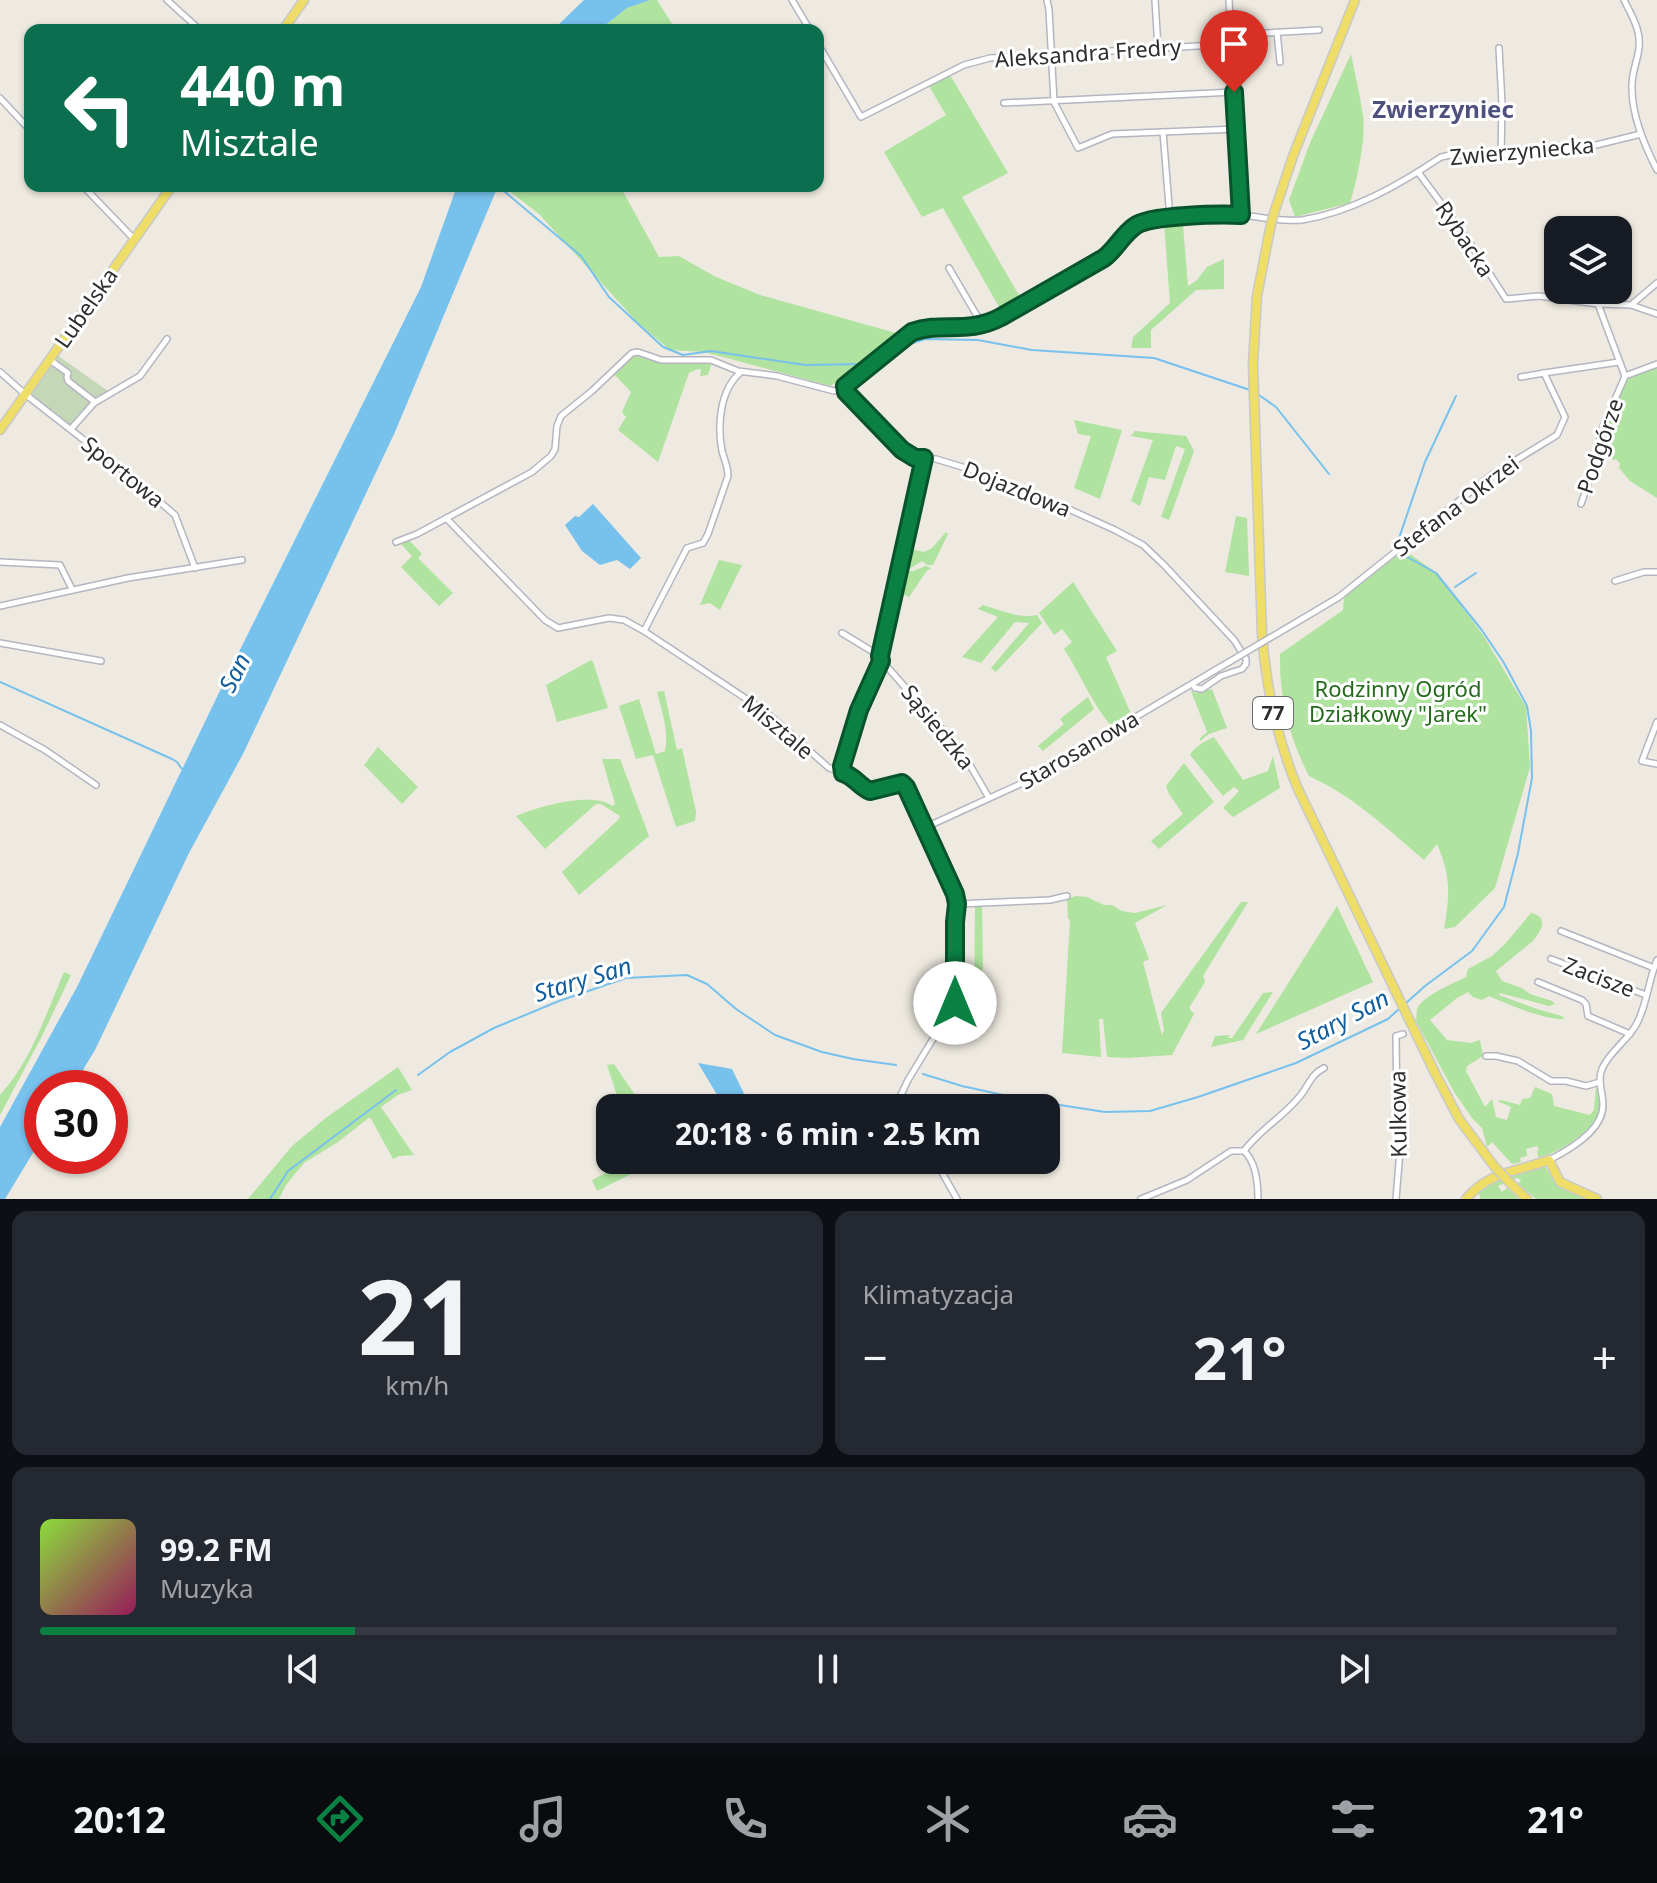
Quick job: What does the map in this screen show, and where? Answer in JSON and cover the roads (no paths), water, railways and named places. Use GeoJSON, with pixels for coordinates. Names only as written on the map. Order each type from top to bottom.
{"type":"FeatureCollection","features":[{"type":"Feature","properties":{"kind":"main road"},"geometry":{"type":"LineString","coordinates":[[287,24],[304,0]]}},
{"type":"Feature","properties":{"kind":"main road","name":"77"},"geometry":{"type":"LineString","coordinates":[[1358,0],[1293,156],[1271,224],[1257,296],[1254,401],[1266,678],[1274,719],[1298,789],[1454,1110],[1470,1137],[1527,1199]]}},
{"type":"Feature","properties":{"kind":"main road","name":"Lubelska"},"geometry":{"type":"LineString","coordinates":[[0,430],[168,192]]}},
{"type":"Feature","properties":{"kind":"main road"},"geometry":{"type":"LineString","coordinates":[[1470,1198],[1481,1184],[1492,1177],[1549,1160],[1560,1182],[1597,1199]]}},
{"type":"Feature","properties":{"kind":"street"},"geometry":{"type":"LineString","coordinates":[[167,0],[193,24]]}},
{"type":"Feature","properties":{"kind":"street"},"geometry":{"type":"LineString","coordinates":[[792,0],[806,24]]}},
{"type":"Feature","properties":{"kind":"street"},"geometry":{"type":"LineString","coordinates":[[1047,0],[1054,102],[1078,148],[1112,134],[1237,129]]}},
{"type":"Feature","properties":{"kind":"street"},"geometry":{"type":"LineString","coordinates":[[1155,0],[1158,48]]}},
{"type":"Feature","properties":{"kind":"street"},"geometry":{"type":"LineString","coordinates":[[1229,0],[1241,215]]}},
{"type":"Feature","properties":{"kind":"street"},"geometry":{"type":"LineString","coordinates":[[1624,0],[1640,36],[1632,89],[1641,134],[1657,170]]}},
{"type":"Feature","properties":{"kind":"street"},"geometry":{"type":"LineString","coordinates":[[1231,35],[1319,30]]}},
{"type":"Feature","properties":{"kind":"street"},"geometry":{"type":"LineString","coordinates":[[1277,32],[1280,62]]}},
{"type":"Feature","properties":{"kind":"street","name":"Aleksandra Fredry"},"geometry":{"type":"LineString","coordinates":[[824,54],[861,117],[966,64],[990,58],[1232,44]]}},
{"type":"Feature","properties":{"kind":"street"},"geometry":{"type":"LineString","coordinates":[[1499,48],[1501,156]]}},
{"type":"Feature","properties":{"kind":"street"},"geometry":{"type":"LineString","coordinates":[[1004,103],[1234,92]]}},
{"type":"Feature","properties":{"kind":"street"},"geometry":{"type":"LineString","coordinates":[[0,98],[24,124]]}},
{"type":"Feature","properties":{"kind":"street"},"geometry":{"type":"LineString","coordinates":[[1163,132],[1170,218]]}},
{"type":"Feature","properties":{"kind":"street","name":"Zwierzyniecka"},"geometry":{"type":"LineString","coordinates":[[846,389],[912,332],[924,328],[983,326],[1104,258],[1135,225],[1170,218],[1241,215],[1301,220],[1352,207],[1441,157],[1501,156],[1584,148],[1641,134]]}},
{"type":"Feature","properties":{"kind":"street","name":"Rybacka"},"geometry":{"type":"LineString","coordinates":[[1418,172],[1466,237],[1506,299],[1544,297]]}},
{"type":"Feature","properties":{"kind":"street"},"geometry":{"type":"LineString","coordinates":[[89,192],[134,239]]}},
{"type":"Feature","properties":{"kind":"street"},"geometry":{"type":"LineString","coordinates":[[949,268],[983,326]]}},
{"type":"Feature","properties":{"kind":"street"},"geometry":{"type":"LineString","coordinates":[[1631,305],[1657,283]]}},
{"type":"Feature","properties":{"kind":"street"},"geometry":{"type":"LineString","coordinates":[[1598,304],[1625,376]]}},
{"type":"Feature","properties":{"kind":"street","name":"Rybacka"},"geometry":{"type":"LineString","coordinates":[[1598,304],[1631,305],[1657,314]]}},
{"type":"Feature","properties":{"kind":"street"},"geometry":{"type":"LineString","coordinates":[[71,429],[95,402],[140,376],[167,339]]}},
{"type":"Feature","properties":{"kind":"street"},"geometry":{"type":"LineString","coordinates":[[396,542],[417,534],[532,472],[555,449],[561,416],[632,353],[661,360],[711,360],[741,372],[777,376],[834,391],[846,389]]}},
{"type":"Feature","properties":{"kind":"street"},"geometry":{"type":"LineString","coordinates":[[49,360],[68,373],[68,381],[95,402]]}},
{"type":"Feature","properties":{"kind":"street"},"geometry":{"type":"LineString","coordinates":[[1521,377],[1619,362]]}},
{"type":"Feature","properties":{"kind":"street","name":"Podgórze"},"geometry":{"type":"LineString","coordinates":[[1581,504],[1598,455],[1601,431],[1625,376],[1657,364]]}},
{"type":"Feature","properties":{"kind":"street","name":"Sportowa"},"geometry":{"type":"LineString","coordinates":[[0,372],[175,515],[195,568]]}},
{"type":"Feature","properties":{"kind":"street"},"geometry":{"type":"LineString","coordinates":[[644,631],[687,548],[703,543],[708,534],[728,476],[720,424],[724,396],[730,383],[741,372]]}},
{"type":"Feature","properties":{"kind":"street","name":"Stefana Okrzei"},"geometry":{"type":"LineString","coordinates":[[1229,662],[1339,597],[1490,476],[1557,435],[1565,417],[1544,373]]}},
{"type":"Feature","properties":{"kind":"street","name":"Dojazdowa"},"geometry":{"type":"LineString","coordinates":[[846,389],[902,450],[915,458],[936,459],[969,469],[1042,497],[1143,545],[1234,640],[1246,659],[1242,669],[1221,676],[1202,689],[1195,688],[1193,684]]}},
{"type":"Feature","properties":{"kind":"street"},"geometry":{"type":"LineString","coordinates":[[843,773],[842,766],[859,710],[881,658],[924,458]]}},
{"type":"Feature","properties":{"kind":"street","name":"Misztale"},"geometry":{"type":"LineString","coordinates":[[446,518],[545,620],[558,628],[609,618],[624,620],[766,712],[829,768],[849,774],[870,791],[902,783],[906,787],[957,904],[954,1013],[936,1034],[902,1094]]}},
{"type":"Feature","properties":{"kind":"street"},"geometry":{"type":"LineString","coordinates":[[0,606],[128,578],[242,560]]}},
{"type":"Feature","properties":{"kind":"street"},"geometry":{"type":"LineString","coordinates":[[0,562],[60,565],[72,589]]}},
{"type":"Feature","properties":{"kind":"street"},"geometry":{"type":"LineString","coordinates":[[1615,581],[1644,572],[1657,572]]}},
{"type":"Feature","properties":{"kind":"street","name":"Sąsiedzka"},"geometry":{"type":"LineString","coordinates":[[842,633],[881,658],[963,753],[989,798]]}},
{"type":"Feature","properties":{"kind":"street"},"geometry":{"type":"LineString","coordinates":[[0,643],[101,661]]}},
{"type":"Feature","properties":{"kind":"street","name":"Starosanowa"},"geometry":{"type":"LineString","coordinates":[[924,828],[1027,781],[1229,662]]}},
{"type":"Feature","properties":{"kind":"street"},"geometry":{"type":"LineString","coordinates":[[1657,722],[1642,761],[1657,764]]}},
{"type":"Feature","properties":{"kind":"street"},"geometry":{"type":"LineString","coordinates":[[0,725],[33,742],[96,785]]}},
{"type":"Feature","properties":{"kind":"street"},"geometry":{"type":"LineString","coordinates":[[957,904],[1050,900],[1067,896]]}},
{"type":"Feature","properties":{"kind":"street","name":"Zacisze"},"geometry":{"type":"LineString","coordinates":[[1561,931],[1654,968]]}},
{"type":"Feature","properties":{"kind":"street","name":"Zacisze"},"geometry":{"type":"LineString","coordinates":[[1551,959],[1646,995]]}},
{"type":"Feature","properties":{"kind":"street"},"geometry":{"type":"LineString","coordinates":[[1549,1160],[1572,1146],[1597,1123],[1603,1109],[1601,1074],[1605,1064],[1638,1021],[1657,960]]}},
{"type":"Feature","properties":{"kind":"street"},"geometry":{"type":"LineString","coordinates":[[1538,982],[1582,1000],[1588,1016],[1630,1034]]}},
{"type":"Feature","properties":{"kind":"street","name":"Kulkowa"},"geometry":{"type":"LineString","coordinates":[[1396,1199],[1400,1151],[1396,1036],[1403,1034]]}},
{"type":"Feature","properties":{"kind":"street"},"geometry":{"type":"LineString","coordinates":[[1486,1056],[1518,1061],[1551,1081],[1586,1086],[1600,1082]]}},
{"type":"Feature","properties":{"kind":"street"},"geometry":{"type":"LineString","coordinates":[[1244,1151],[1255,1136],[1302,1094],[1314,1074],[1324,1068]]}},
{"type":"Feature","properties":{"kind":"street"},"geometry":{"type":"LineString","coordinates":[[1141,1199],[1187,1180],[1231,1151],[1244,1151],[1249,1155],[1256,1175],[1258,1199]]}},
{"type":"Feature","properties":{"kind":"street"},"geometry":{"type":"LineString","coordinates":[[943,1174],[957,1199]]}},
{"type":"Feature","properties":{"kind":"water"},"geometry":{"type":"Polygon","coordinates":[[[584,0],[650,0],[627,8],[607,24],[559,24],[584,0]]]}},
{"type":"Feature","properties":{"kind":"water","name":"San"},"geometry":{"type":"Polygon","coordinates":[[[455,192],[495,192],[395,432],[243,754],[189,853],[95,1050],[83,1070],[31,1070],[77,987],[229,672],[421,287],[455,192]]]}},
{"type":"Feature","properties":{"kind":"water"},"geometry":{"type":"Polygon","coordinates":[[[593,504],[641,558],[630,569],[617,560],[600,565],[582,551],[565,525],[593,504]]]}},
{"type":"Feature","properties":{"kind":"water"},"geometry":{"type":"Polygon","coordinates":[[[698,1063],[732,1069],[744,1094],[717,1094],[698,1063]]]}},
{"type":"Feature","properties":{"kind":"water"},"geometry":{"type":"Polygon","coordinates":[[[24,1083],[24,1168],[5,1199],[0,1199],[0,1127],[24,1083]]]}},
{"type":"Feature","properties":{"kind":"waterway"},"geometry":{"type":"LineString","coordinates":[[505,192],[581,256],[609,297],[663,347],[683,355],[711,351],[805,365],[865,364]]}},
{"type":"Feature","properties":{"kind":"waterway"},"geometry":{"type":"LineString","coordinates":[[872,369],[881,367],[910,344],[925,339],[978,340],[1032,350],[1154,358],[1250,390]]}},
{"type":"Feature","properties":{"kind":"waterway"},"geometry":{"type":"LineString","coordinates":[[1259,395],[1276,407],[1329,474]]}},
{"type":"Feature","properties":{"kind":"waterway","name":"Stary San"},"geometry":{"type":"LineString","coordinates":[[1405,1004],[1472,951],[1504,907],[1532,778],[1527,706],[1504,663],[1436,573],[1400,553],[1396,547],[1425,462],[1456,396]]}},
{"type":"Feature","properties":{"kind":"waterway"},"geometry":{"type":"LineString","coordinates":[[1455,587],[1476,573]]}},
{"type":"Feature","properties":{"kind":"waterway"},"geometry":{"type":"LineString","coordinates":[[0,682],[172,759],[182,769]]}},
{"type":"Feature","properties":{"kind":"waterway","name":"Stary San"},"geometry":{"type":"LineString","coordinates":[[418,1075],[450,1052],[494,1028],[559,1001],[626,978],[687,975],[707,984],[736,1009],[775,1035],[822,1052],[896,1065]]}},
{"type":"Feature","properties":{"kind":"waterway","name":"Stary San"},"geometry":{"type":"LineString","coordinates":[[923,1074],[1021,1099],[1105,1112],[1150,1111],[1296,1063],[1388,1019],[1400,1008]]}},
{"type":"Feature","properties":{"kind":"waterway","name":"Stary San"},"geometry":{"type":"LineString","coordinates":[[270,1199],[288,1171],[396,1090]]}},
{"type":"Feature","properties":{"kind":"district","name":"Zwierzyniec"},"geometry":{"type":"Point","coordinates":[1443,110]}},
{"type":"Feature","properties":{"kind":"park label","name":"Rodzinny Ogród Działkowy \"Jarek\""},"geometry":{"type":"Point","coordinates":[1398,702]}}]}
